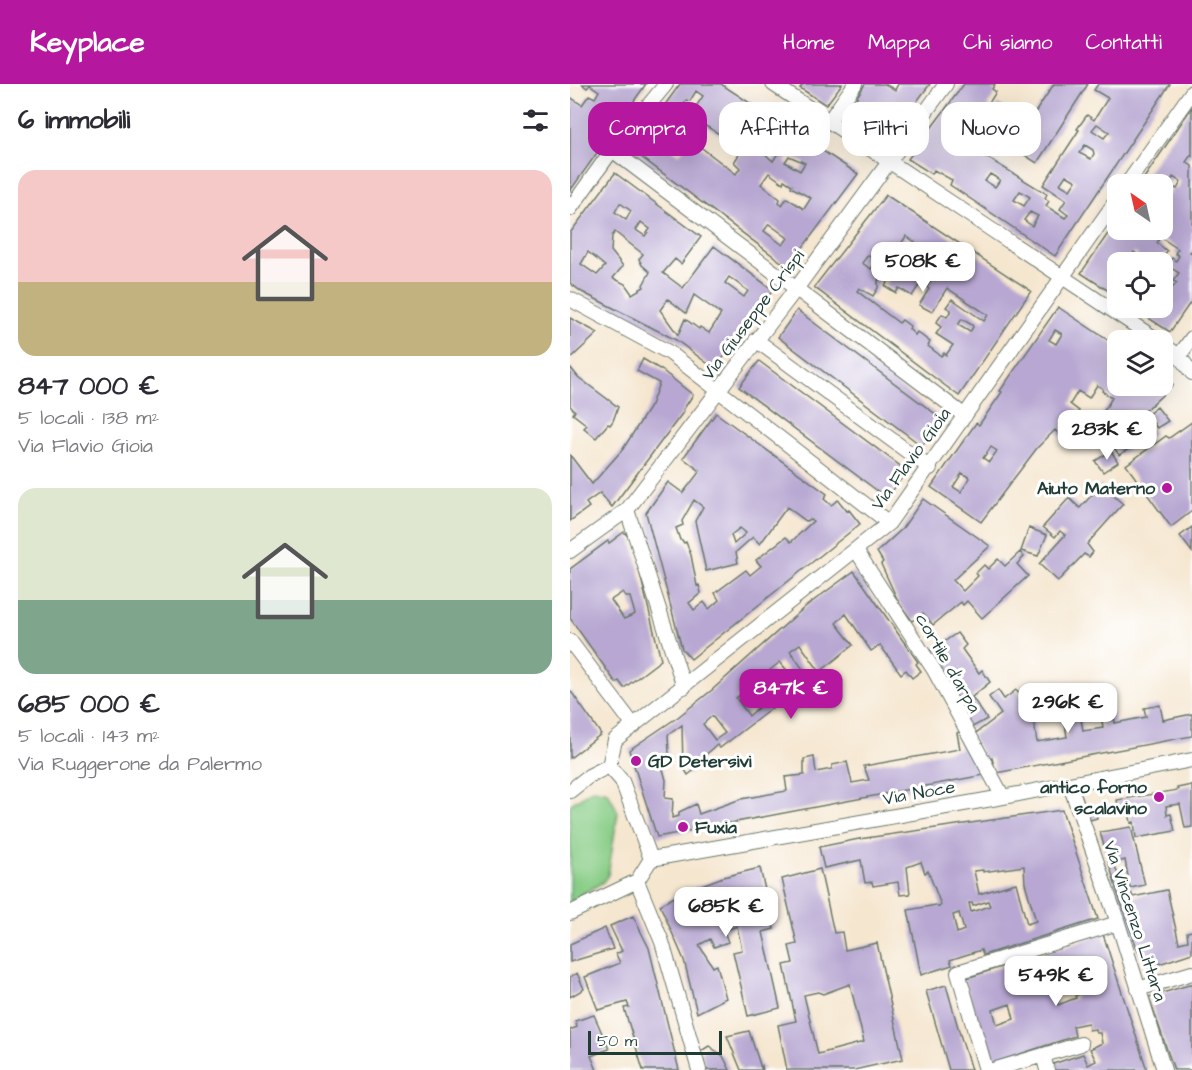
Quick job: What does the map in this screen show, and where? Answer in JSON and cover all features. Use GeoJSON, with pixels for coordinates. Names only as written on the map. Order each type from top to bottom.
{"type":"FeatureCollection","features":[{"type":"Feature","properties":{"kind":"street"},"geometry":{"type":"LineString","coordinates":[[651,102],[666,84]]}},
{"type":"Feature","properties":{"kind":"street"},"geometry":{"type":"LineString","coordinates":[[773,84],[800,102]]}},
{"type":"Feature","properties":{"kind":"street"},"geometry":{"type":"LineString","coordinates":[[830,120],[855,84]]}},
{"type":"Feature","properties":{"kind":"street","name":"Via Giuseppe Crispi"},"geometry":{"type":"LineString","coordinates":[[570,550],[627,510],[796,289],[946,84]]}},
{"type":"Feature","properties":{"kind":"street"},"geometry":{"type":"LineString","coordinates":[[1134,174],[1192,92]]}},
{"type":"Feature","properties":{"kind":"street"},"geometry":{"type":"LineString","coordinates":[[830,122],[1142,330]]}},
{"type":"Feature","properties":{"kind":"street"},"geometry":{"type":"LineString","coordinates":[[570,209],[608,156]]}},
{"type":"Feature","properties":{"kind":"street"},"geometry":{"type":"LineString","coordinates":[[620,156],[964,416]]}},
{"type":"Feature","properties":{"kind":"street","name":"Via Flavio Gioia"},"geometry":{"type":"LineString","coordinates":[[609,766],[615,740],[889,523],[930,468],[1107,213]]}},
{"type":"Feature","properties":{"kind":"street"},"geometry":{"type":"LineString","coordinates":[[570,299],[670,353],[889,523]]}},
{"type":"Feature","properties":{"kind":"street"},"geometry":{"type":"LineString","coordinates":[[1179,356],[1192,338]]}},
{"type":"Feature","properties":{"kind":"street"},"geometry":{"type":"LineString","coordinates":[[756,340],[930,468]]}},
{"type":"Feature","properties":{"kind":"street"},"geometry":{"type":"LineString","coordinates":[[1173,352],[1192,373]]}},
{"type":"Feature","properties":{"kind":"street"},"geometry":{"type":"LineString","coordinates":[[627,510],[684,687]]}},
{"type":"Feature","properties":{"kind":"street","name":"cortile d'arpa"},"geometry":{"type":"LineString","coordinates":[[856,550],[934,670],[1003,797]]}},
{"type":"Feature","properties":{"kind":"street"},"geometry":{"type":"LineString","coordinates":[[570,641],[634,726]]}},
{"type":"Feature","properties":{"kind":"street","name":"Via Noce"},"geometry":{"type":"LineString","coordinates":[[651,859],[1003,797],[1192,760]]}},
{"type":"Feature","properties":{"kind":"street"},"geometry":{"type":"LineString","coordinates":[[570,791],[589,776],[609,766],[622,781],[651,859],[637,881],[570,913]]}},
{"type":"Feature","properties":{"kind":"street","name":"Via Vincenzo Littara"},"geometry":{"type":"LineString","coordinates":[[1070,784],[1118,923],[1164,1070]]}},
{"type":"Feature","properties":{"kind":"street"},"geometry":{"type":"LineString","coordinates":[[637,881],[662,942],[699,1070]]}},
{"type":"Feature","properties":{"kind":"street"},"geometry":{"type":"LineString","coordinates":[[986,1070],[958,972],[1118,923]]}},
{"type":"Feature","properties":{"kind":"street"},"geometry":{"type":"LineString","coordinates":[[1138,989],[1192,973]]}},
{"type":"Feature","properties":{"kind":"street"},"geometry":{"type":"LineString","coordinates":[[993,1070],[1081,1044]]}},
{"type":"Feature","properties":{"kind":"street"},"geometry":{"type":"LineString","coordinates":[[1043,1055],[1047,1070]]}},
{"type":"Feature","properties":{"kind":"green space"},"geometry":{"type":"Polygon","coordinates":[[[593,789],[608,792],[618,812],[608,875],[603,882],[570,902],[570,805],[593,789]]]}},
{"type":"Feature","properties":{"kind":"building"},"geometry":{"type":"Polygon","coordinates":[[[582,84],[646,84],[633,102],[588,102],[588,156],[595,156],[570,191],[570,97],[582,105],[589,95],[595,98],[599,91],[590,85],[587,88],[582,84]]]}},
{"type":"Feature","properties":{"kind":"building"},"geometry":{"type":"Polygon","coordinates":[[[680,84],[721,84],[748,102],[719,102],[719,134],[707,127],[707,102],[699,102],[703,96],[696,91],[690,101],[667,102],[680,84]]]}},
{"type":"Feature","properties":{"kind":"building"},"geometry":{"type":"Polygon","coordinates":[[[803,84],[842,84],[828,102],[821,102],[800,88],[803,84]]]}},
{"type":"Feature","properties":{"kind":"building"},"geometry":{"type":"Polygon","coordinates":[[[865,84],[885,84],[895,90],[898,84],[930,84],[916,102],[854,102],[865,84]]]}},
{"type":"Feature","properties":{"kind":"building"},"geometry":{"type":"Polygon","coordinates":[[[964,84],[995,84],[992,89],[996,92],[990,102],[951,102],[964,84]]]}},
{"type":"Feature","properties":{"kind":"building"},"geometry":{"type":"Polygon","coordinates":[[[1054,84],[1088,84],[1037,163],[1026,156],[1041,156],[1041,104],[1054,84]]]}},
{"type":"Feature","properties":{"kind":"building"},"geometry":{"type":"Polygon","coordinates":[[[1098,84],[1170,84],[1110,174],[1107,174],[1107,178],[1055,256],[950,185],[952,180],[934,170],[932,174],[908,159],[910,156],[929,156],[929,131],[941,115],[941,156],[986,156],[1047,194],[1045,198],[1049,201],[1046,206],[1065,218],[1068,215],[1060,209],[1066,200],[1043,185],[1087,115],[1094,120],[1108,98],[1094,90],[1098,84]],[[1097,124],[1092,130],[1104,138],[1109,132],[1097,124]],[[1085,145],[1079,153],[1091,159],[1094,154],[1093,150],[1085,145]],[[990,174],[985,181],[995,187],[1000,180],[990,174]],[[1066,175],[1060,184],[1070,190],[1076,181],[1066,175]],[[1020,191],[1014,200],[1024,206],[1030,197],[1020,191]],[[1030,212],[1024,220],[1032,226],[1038,216],[1030,212]]]}},
{"type":"Feature","properties":{"kind":"building"},"geometry":{"type":"Polygon","coordinates":[[[1192,107],[1192,156],[1186,162],[1192,166],[1192,250],[1190,252],[1192,253],[1192,300],[1171,330],[1167,330],[1148,318],[1173,318],[1173,287],[1177,283],[1173,281],[1179,273],[1173,269],[1173,259],[1176,261],[1179,256],[1175,253],[1178,249],[1164,240],[1173,240],[1173,187],[1177,189],[1181,182],[1173,177],[1173,174],[1147,174],[1192,107]]]}},
{"type":"Feature","properties":{"kind":"building"},"geometry":{"type":"Polygon","coordinates":[[[707,152],[736,174],[740,168],[734,162],[738,156],[767,156],[773,161],[776,156],[830,156],[858,174],[788,267],[640,156],[707,156],[707,152]],[[789,156],[785,162],[800,171],[805,163],[789,156]],[[769,173],[761,184],[780,199],[779,202],[782,205],[787,198],[804,209],[811,198],[769,173]],[[769,224],[764,231],[783,245],[788,238],[769,224]]]}},
{"type":"Feature","properties":{"kind":"building"},"geometry":{"type":"Polygon","coordinates":[[[615,173],[701,237],[681,264],[675,259],[663,273],[683,288],[714,246],[773,290],[715,369],[676,340],[582,292],[570,283],[570,233],[615,173]],[[620,203],[615,212],[626,220],[631,211],[620,203]],[[641,222],[636,230],[645,236],[650,229],[641,222]],[[615,232],[612,236],[611,251],[623,266],[613,278],[625,284],[632,294],[644,287],[650,272],[639,259],[643,254],[615,232]],[[588,252],[581,264],[597,275],[605,266],[588,252]],[[729,277],[725,283],[744,297],[748,291],[729,277]],[[694,295],[686,313],[668,299],[660,310],[678,335],[685,319],[709,333],[721,314],[694,295]]]}},
{"type":"Feature","properties":{"kind":"building"},"geometry":{"type":"Polygon","coordinates":[[[886,195],[1031,291],[959,396],[814,287],[886,195]],[[906,236],[878,281],[878,288],[873,296],[859,288],[857,291],[899,323],[902,320],[910,326],[909,329],[915,335],[917,332],[930,342],[928,346],[941,356],[944,353],[946,355],[953,345],[936,334],[941,327],[936,323],[942,314],[947,317],[951,310],[946,307],[952,299],[984,321],[988,315],[947,288],[932,312],[919,305],[929,289],[927,287],[947,256],[941,252],[912,296],[899,288],[896,293],[885,286],[906,252],[909,253],[915,242],[906,236]],[[868,255],[862,263],[871,269],[876,260],[868,255]],[[962,319],[958,325],[970,332],[973,327],[962,319]]]}},
{"type":"Feature","properties":{"kind":"building"},"geometry":{"type":"Polygon","coordinates":[[[1107,235],[1107,240],[1158,240],[1157,243],[1167,251],[1107,252],[1107,290],[1081,273],[1107,235]]]}},
{"type":"Feature","properties":{"kind":"building"},"geometry":{"type":"Polygon","coordinates":[[[1058,307],[1107,340],[1107,394],[1097,385],[1089,398],[1078,391],[1070,404],[1079,411],[1070,423],[1077,429],[1067,442],[1055,430],[1037,448],[981,522],[931,487],[976,423],[979,425],[1002,392],[1000,391],[1058,307]],[[1055,330],[1049,340],[1056,344],[1062,334],[1055,330]],[[991,447],[983,458],[989,462],[997,451],[991,447]],[[962,473],[953,487],[961,492],[970,478],[962,473]]]}},
{"type":"Feature","properties":{"kind":"building"},"geometry":{"type":"Polygon","coordinates":[[[797,310],[942,419],[922,446],[778,337],[797,310]]]}},
{"type":"Feature","properties":{"kind":"building"},"geometry":{"type":"Polygon","coordinates":[[[570,318],[598,333],[570,359],[570,318]]]}},
{"type":"Feature","properties":{"kind":"building"},"geometry":{"type":"Polygon","coordinates":[[[643,359],[663,371],[693,395],[684,411],[612,507],[600,493],[586,503],[589,507],[570,521],[570,455],[592,484],[623,449],[651,405],[659,383],[637,371],[643,359]]]}},
{"type":"Feature","properties":{"kind":"building"},"geometry":{"type":"Polygon","coordinates":[[[759,361],[907,471],[887,498],[739,387],[759,361]]]}},
{"type":"Feature","properties":{"kind":"building"},"geometry":{"type":"Polygon","coordinates":[[[570,367],[578,377],[618,407],[613,421],[596,438],[584,428],[587,425],[573,414],[575,411],[570,406],[570,367]]]}},
{"type":"Feature","properties":{"kind":"building"},"geometry":{"type":"Polygon","coordinates":[[[1109,396],[1161,396],[1134,421],[1123,414],[1117,423],[1102,414],[1112,398],[1109,396]]]}},
{"type":"Feature","properties":{"kind":"building"},"geometry":{"type":"Polygon","coordinates":[[[1157,407],[1168,421],[1157,428],[1147,415],[1157,407]]]}},
{"type":"Feature","properties":{"kind":"building"},"geometry":{"type":"Polygon","coordinates":[[[716,413],[827,494],[824,499],[831,505],[838,500],[860,524],[691,659],[682,649],[646,513],[668,482],[683,493],[700,471],[683,458],[716,413]],[[694,500],[682,521],[683,525],[676,528],[680,540],[686,542],[691,555],[697,586],[699,585],[701,593],[689,603],[694,610],[704,602],[709,609],[719,600],[715,593],[746,570],[750,575],[761,566],[756,560],[786,537],[791,542],[813,521],[810,519],[806,521],[787,507],[760,544],[753,537],[736,552],[738,563],[706,571],[695,521],[703,507],[694,500]],[[740,528],[731,535],[734,544],[746,533],[740,528]]]}},
{"type":"Feature","properties":{"kind":"building"},"geometry":{"type":"Polygon","coordinates":[[[1144,419],[1154,433],[1146,439],[1135,426],[1144,419]]]}},
{"type":"Feature","properties":{"kind":"building","name":"Aiuto Materno"},"geometry":{"type":"Polygon","coordinates":[[[1192,422],[1192,511],[1171,527],[1126,465],[1166,436],[1169,438],[1192,422]]]}},
{"type":"Feature","properties":{"kind":"building"},"geometry":{"type":"Polygon","coordinates":[[[1122,439],[1129,449],[1119,455],[1113,446],[1122,439]]]}},
{"type":"Feature","properties":{"kind":"building"},"geometry":{"type":"Polygon","coordinates":[[[1111,451],[1118,462],[1103,472],[1095,461],[1111,451]]]}},
{"type":"Feature","properties":{"kind":"building"},"geometry":{"type":"Polygon","coordinates":[[[1101,485],[1123,504],[1087,544],[1093,552],[1089,557],[1084,554],[1058,581],[1039,564],[1065,535],[1060,531],[1055,537],[1043,527],[1069,498],[1080,508],[1101,485]]]}},
{"type":"Feature","properties":{"kind":"building"},"geometry":{"type":"Polygon","coordinates":[[[923,499],[990,546],[953,580],[963,591],[978,576],[976,573],[984,565],[988,569],[998,559],[1005,566],[1020,552],[1024,557],[1017,564],[1028,576],[982,618],[967,601],[963,605],[961,602],[933,625],[923,613],[912,621],[899,603],[877,552],[902,529],[923,499]]]}},
{"type":"Feature","properties":{"kind":"building","name":"Aiuto Materno"},"geometry":{"type":"Polygon","coordinates":[[[1192,527],[1192,552],[1180,536],[1192,527]]]}},
{"type":"Feature","properties":{"kind":"building"},"geometry":{"type":"Polygon","coordinates":[[[1029,528],[1047,535],[1038,556],[1021,551],[1029,528]]]}},
{"type":"Feature","properties":{"kind":"building"},"geometry":{"type":"Polygon","coordinates":[[[624,532],[632,541],[661,660],[624,688],[619,681],[616,683],[570,618],[570,569],[608,541],[609,543],[624,532]],[[623,592],[611,600],[624,619],[635,614],[630,597],[626,597],[623,592]]]}},
{"type":"Feature","properties":{"kind":"building"},"geometry":{"type":"Polygon","coordinates":[[[854,571],[918,662],[916,664],[921,671],[912,678],[906,670],[901,674],[880,645],[871,651],[846,614],[836,623],[853,645],[820,672],[800,644],[790,651],[810,679],[720,748],[717,745],[695,764],[697,768],[688,775],[683,767],[682,725],[668,735],[669,753],[660,758],[666,780],[665,798],[673,799],[672,818],[696,804],[699,814],[741,799],[787,791],[785,777],[804,775],[804,759],[814,757],[816,772],[832,769],[832,765],[847,762],[852,783],[869,780],[864,766],[960,749],[957,733],[961,731],[984,775],[657,837],[629,750],[678,717],[712,690],[805,607],[854,571]],[[780,662],[770,670],[784,687],[794,679],[780,662]],[[746,691],[736,698],[749,716],[759,707],[746,691]],[[712,716],[703,724],[715,740],[725,733],[712,716]]]}},
{"type":"Feature","properties":{"kind":"building"},"geometry":{"type":"Polygon","coordinates":[[[957,633],[966,645],[962,649],[979,673],[982,670],[990,682],[972,697],[987,719],[969,729],[929,652],[957,633]]]}},
{"type":"Feature","properties":{"kind":"building"},"geometry":{"type":"Polygon","coordinates":[[[570,690],[601,734],[570,758],[570,690]]]}},
{"type":"Feature","properties":{"kind":"building"},"geometry":{"type":"Polygon","coordinates":[[[998,690],[1004,699],[1016,690],[1021,696],[1028,691],[1028,703],[1031,704],[1037,742],[1067,737],[1065,724],[1071,722],[1069,709],[1079,707],[1083,731],[1103,728],[1099,703],[1111,701],[1115,723],[1146,717],[1144,708],[1160,705],[1163,720],[1192,714],[1192,736],[996,773],[992,758],[985,759],[972,736],[1001,714],[989,697],[998,690]]]}},
{"type":"Feature","properties":{"kind":"building"},"geometry":{"type":"Polygon","coordinates":[[[1192,785],[1192,827],[1185,828],[1180,804],[1166,806],[1167,815],[1171,814],[1175,831],[1136,838],[1134,822],[1131,823],[1129,812],[1120,814],[1117,800],[1178,790],[1177,788],[1192,785]]]}},
{"type":"Feature","properties":{"kind":"building"},"geometry":{"type":"Polygon","coordinates":[[[1095,806],[1097,818],[1090,820],[1086,807],[1095,806]]]}},
{"type":"Feature","properties":{"kind":"building"},"geometry":{"type":"Polygon","coordinates":[[[1062,810],[1098,919],[983,955],[981,950],[950,960],[952,965],[921,975],[908,910],[941,905],[928,871],[925,873],[921,862],[907,867],[910,894],[900,895],[898,882],[873,886],[872,882],[865,883],[861,860],[824,868],[819,847],[859,839],[1062,810]],[[1024,866],[983,872],[983,870],[974,871],[979,894],[1016,883],[1027,924],[1036,921],[1025,883],[1024,866]],[[988,901],[973,906],[969,903],[971,912],[990,906],[988,901]],[[959,913],[953,915],[957,933],[964,930],[959,913]]]}},
{"type":"Feature","properties":{"kind":"building"},"geometry":{"type":"Polygon","coordinates":[[[1131,827],[1145,885],[1130,888],[1125,860],[1114,863],[1123,890],[1130,890],[1133,897],[1167,890],[1179,943],[1188,941],[1187,932],[1192,931],[1192,953],[1147,968],[1138,951],[1117,891],[1100,832],[1131,827]]]}},
{"type":"Feature","properties":{"kind":"building"},"geometry":{"type":"Polygon","coordinates":[[[760,868],[774,929],[763,932],[780,1008],[748,1016],[733,952],[742,950],[737,926],[724,931],[728,942],[714,947],[710,939],[699,945],[713,967],[717,965],[726,998],[697,1013],[684,960],[660,905],[685,891],[723,877],[760,868]]]}},
{"type":"Feature","properties":{"kind":"building"},"geometry":{"type":"Polygon","coordinates":[[[820,869],[834,933],[842,932],[845,950],[877,943],[903,1059],[854,1070],[787,1070],[778,1025],[796,1021],[784,965],[793,963],[789,946],[797,944],[782,879],[820,869]],[[850,984],[823,994],[818,992],[804,995],[818,1054],[864,1042],[850,984]]]}},
{"type":"Feature","properties":{"kind":"building"},"geometry":{"type":"Polygon","coordinates":[[[633,916],[649,948],[679,1070],[643,1070],[624,1008],[629,1007],[627,1002],[598,1010],[585,977],[620,963],[616,954],[622,951],[610,926],[633,916]]]}},
{"type":"Feature","properties":{"kind":"building"},"geometry":{"type":"Polygon","coordinates":[[[605,928],[613,949],[570,962],[570,944],[605,928]]]}},
{"type":"Feature","properties":{"kind":"building"},"geometry":{"type":"Polygon","coordinates":[[[1103,934],[1147,1070],[1052,1070],[1050,1065],[1083,1054],[1088,1065],[1096,1061],[1090,1049],[1102,1043],[1100,1033],[1096,1033],[1095,1029],[1089,1030],[1088,1023],[1073,1026],[1075,1036],[989,1064],[964,979],[1103,934]],[[1061,981],[1052,984],[1058,1005],[1086,991],[1084,986],[1064,992],[1061,981]],[[1010,1004],[993,1010],[997,1025],[1014,1019],[1010,1004]]]}},
{"type":"Feature","properties":{"kind":"building"},"geometry":{"type":"Polygon","coordinates":[[[577,973],[584,989],[570,997],[570,977],[577,973]]]}},
{"type":"Feature","properties":{"kind":"building"},"geometry":{"type":"Polygon","coordinates":[[[1192,984],[1192,1070],[1174,1070],[1149,997],[1192,984]]]}},
{"type":"Feature","properties":{"kind":"building"},"geometry":{"type":"Polygon","coordinates":[[[946,985],[971,1070],[949,1070],[926,991],[946,985]]]}},
{"type":"Feature","properties":{"kind":"building"},"geometry":{"type":"Polygon","coordinates":[[[594,1015],[609,1049],[591,1056],[597,1070],[570,1070],[570,1030],[577,1027],[575,1021],[594,1015]]]}},
{"type":"Feature","properties":{"kind":"building"},"geometry":{"type":"Polygon","coordinates":[[[749,1031],[763,1070],[741,1070],[727,1036],[749,1031]]]}},
{"type":"Feature","properties":{"kind":"building"},"geometry":{"type":"Polygon","coordinates":[[[709,1046],[723,1056],[730,1070],[706,1070],[701,1051],[709,1046]]]}},
{"type":"Feature","properties":{"kind":"place","name":"Aiuto Materno"},"geometry":{"type":"Point","coordinates":[1167,488]}},
{"type":"Feature","properties":{"kind":"place","name":"GD Detersivi"},"geometry":{"type":"Point","coordinates":[636,761]}},
{"type":"Feature","properties":{"kind":"place","name":"antico forno scalavino"},"geometry":{"type":"Point","coordinates":[1159,797]}},
{"type":"Feature","properties":{"kind":"place","name":"Fuxia"},"geometry":{"type":"Point","coordinates":[683,827]}}]}
